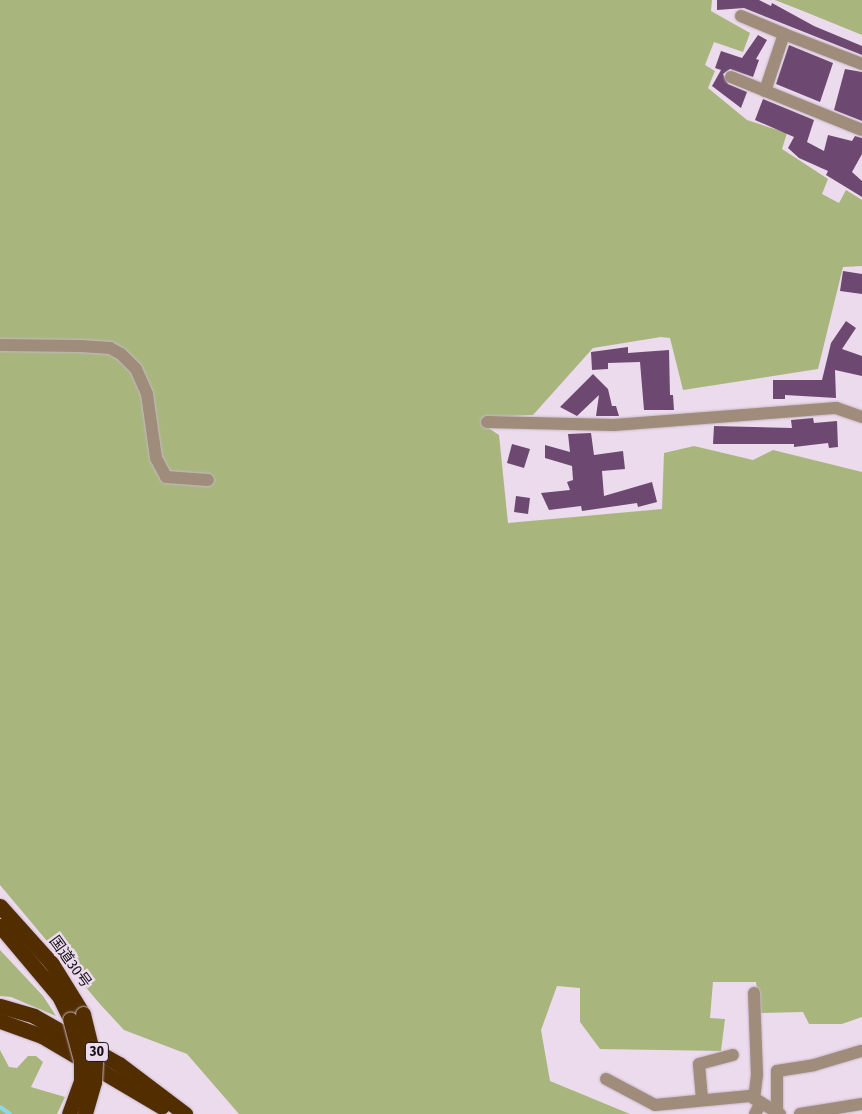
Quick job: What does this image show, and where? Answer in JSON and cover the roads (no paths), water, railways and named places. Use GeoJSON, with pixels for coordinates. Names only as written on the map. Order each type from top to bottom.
{"type":"FeatureCollection","features":[{"type":"Feature","properties":{"kind":"highway","name":"国道30号"},"geometry":{"type":"LineString","coordinates":[[0,906],[52,964],[77,1016],[95,1063],[94,1082],[85,1114]]}},
{"type":"Feature","properties":{"kind":"highway","name":"国道30号"},"geometry":{"type":"LineString","coordinates":[[0,926],[77,1016],[81,1067],[75,1101],[69,1114]]}},
{"type":"Feature","properties":{"kind":"highway","name":"30"},"geometry":{"type":"LineString","coordinates":[[0,1006],[34,1016],[119,1064],[186,1114]]}},
{"type":"Feature","properties":{"kind":"highway","name":"30"},"geometry":{"type":"LineString","coordinates":[[0,1021],[42,1036],[171,1114]]}},
{"type":"Feature","properties":{"kind":"street"},"geometry":{"type":"LineString","coordinates":[[742,16],[862,64]]}},
{"type":"Feature","properties":{"kind":"street"},"geometry":{"type":"LineString","coordinates":[[765,91],[784,34]]}},
{"type":"Feature","properties":{"kind":"street"},"geometry":{"type":"LineString","coordinates":[[731,77],[862,130]]}},
{"type":"Feature","properties":{"kind":"street"},"geometry":{"type":"LineString","coordinates":[[0,345],[110,348],[120,354],[136,369],[147,394],[156,458],[166,477],[208,480]]}},
{"type":"Feature","properties":{"kind":"street"},"geometry":{"type":"LineString","coordinates":[[487,422],[614,425],[836,408],[862,418]]}},
{"type":"Feature","properties":{"kind":"street"},"geometry":{"type":"LineString","coordinates":[[754,993],[758,1100],[755,1114]]}},
{"type":"Feature","properties":{"kind":"street"},"geometry":{"type":"LineString","coordinates":[[778,1112],[777,1071],[814,1065],[861,1052]]}},
{"type":"Feature","properties":{"kind":"street"},"geometry":{"type":"LineString","coordinates":[[702,1099],[699,1064],[733,1055]]}},
{"type":"Feature","properties":{"kind":"street"},"geometry":{"type":"LineString","coordinates":[[606,1079],[655,1105],[702,1099],[758,1100],[778,1112]]}},
{"type":"Feature","properties":{"kind":"street"},"geometry":{"type":"LineString","coordinates":[[800,1114],[862,1104]]}},
{"type":"Feature","properties":{"kind":"waterway"},"geometry":{"type":"LineString","coordinates":[[0,1107],[10,1114]]}}]}
